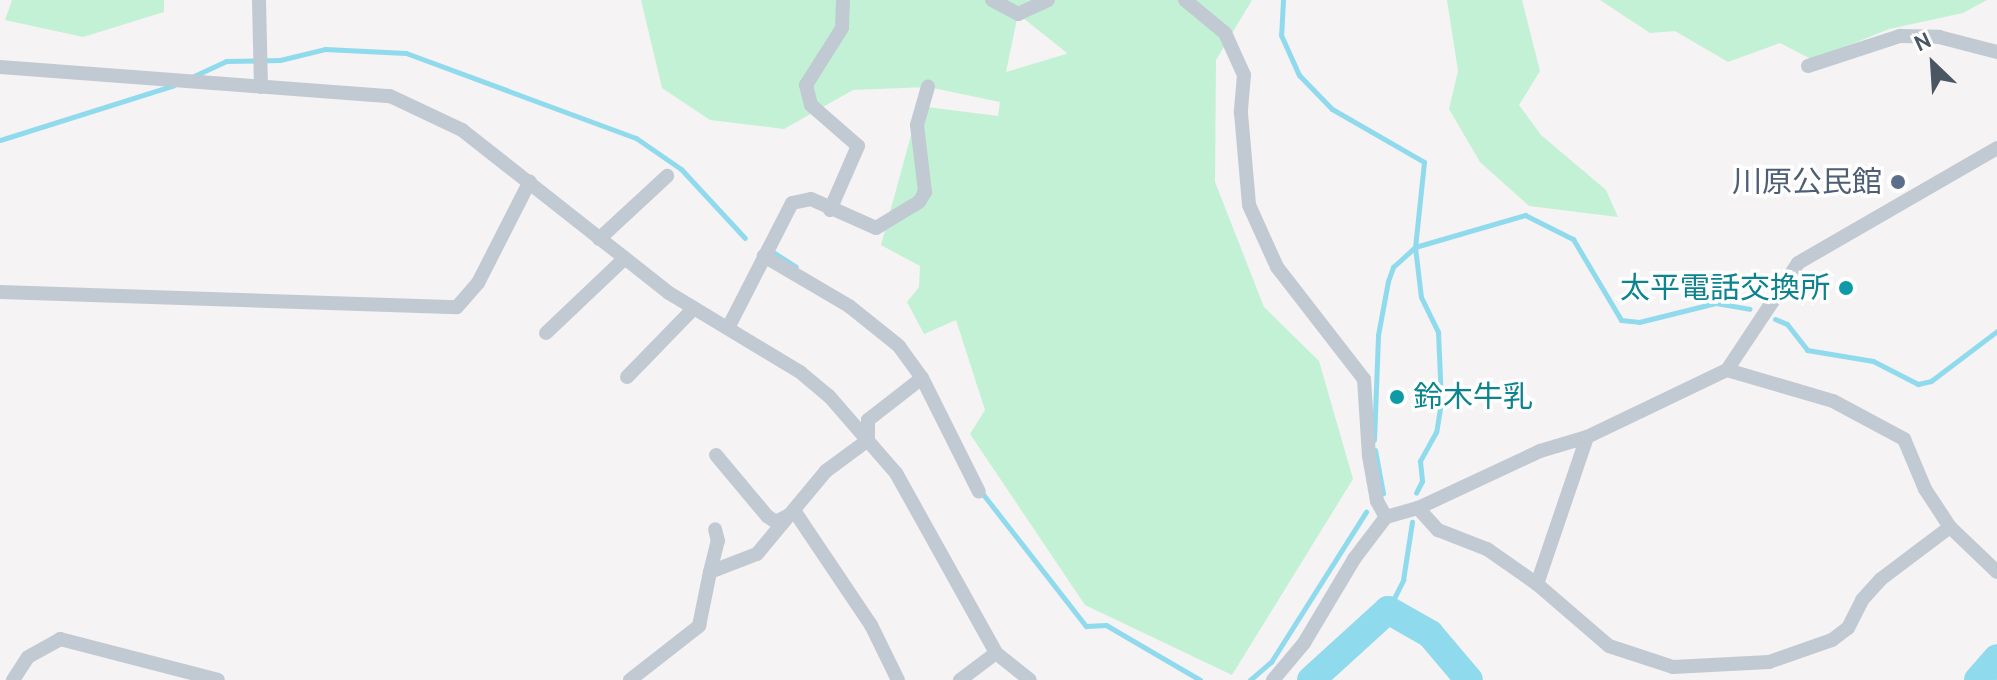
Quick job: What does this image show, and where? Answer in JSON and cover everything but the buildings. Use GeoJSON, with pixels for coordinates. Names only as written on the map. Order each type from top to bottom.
{"type":"FeatureCollection","features":[{"type":"Feature","properties":{"kind":"street"},"geometry":{"type":"LineString","coordinates":[[259,0],[263,50],[261,87]]}},
{"type":"Feature","properties":{"kind":"street"},"geometry":{"type":"LineString","coordinates":[[830,210],[858,146],[811,105],[806,85],[842,28],[843,0]]}},
{"type":"Feature","properties":{"kind":"street"},"geometry":{"type":"LineString","coordinates":[[992,0],[1018,14],[1048,0]]}},
{"type":"Feature","properties":{"kind":"street"},"geometry":{"type":"LineString","coordinates":[[1185,0],[1225,33],[1244,75],[1241,113],[1249,205],[1277,267],[1364,379],[1369,456],[1377,501],[1386,517]]}},
{"type":"Feature","properties":{"kind":"street"},"geometry":{"type":"LineString","coordinates":[[1808,66],[1900,36],[1939,37],[1997,52]]}},
{"type":"Feature","properties":{"kind":"street"},"geometry":{"type":"LineString","coordinates":[[0,67],[390,96],[462,130],[530,181],[624,259],[694,308],[800,372],[868,440],[925,517],[996,653],[1030,680]]}},
{"type":"Feature","properties":{"kind":"street"},"geometry":{"type":"LineString","coordinates":[[728,328],[792,203],[811,199],[876,228],[919,202],[925,192],[917,125],[928,87]]}},
{"type":"Feature","properties":{"kind":"street"},"geometry":{"type":"LineString","coordinates":[[1273,680],[1304,643],[1354,559],[1386,517],[1418,508],[1540,451],[1587,437],[1727,370],[1798,263],[1997,148]]}},
{"type":"Feature","properties":{"kind":"street"},"geometry":{"type":"LineString","coordinates":[[599,239],[667,176]]}},
{"type":"Feature","properties":{"kind":"street"},"geometry":{"type":"LineString","coordinates":[[0,292],[457,307],[478,283],[530,181]]}},
{"type":"Feature","properties":{"kind":"street"},"geometry":{"type":"LineString","coordinates":[[764,256],[849,306],[899,346],[922,378],[979,492]]}},
{"type":"Feature","properties":{"kind":"street"},"geometry":{"type":"LineString","coordinates":[[546,333],[624,259]]}},
{"type":"Feature","properties":{"kind":"street"},"geometry":{"type":"LineString","coordinates":[[627,377],[694,308]]}},
{"type":"Feature","properties":{"kind":"street"},"geometry":{"type":"LineString","coordinates":[[1727,370],[1833,401],[1904,439],[1925,489],[1950,527],[1997,572]]}},
{"type":"Feature","properties":{"kind":"street"},"geometry":{"type":"LineString","coordinates":[[868,440],[868,420],[922,378]]}},
{"type":"Feature","properties":{"kind":"street"},"geometry":{"type":"LineString","coordinates":[[1537,584],[1587,437]]}},
{"type":"Feature","properties":{"kind":"street"},"geometry":{"type":"LineString","coordinates":[[710,572],[757,554],[826,471],[868,440]]}},
{"type":"Feature","properties":{"kind":"street"},"geometry":{"type":"LineString","coordinates":[[716,455],[767,516],[776,522],[795,512]]}},
{"type":"Feature","properties":{"kind":"street"},"geometry":{"type":"LineString","coordinates":[[1418,508],[1438,530],[1487,549],[1537,584],[1609,646],[1638,660],[1673,667],[1769,662],[1832,640],[1848,628],[1862,600],[1881,579],[1950,527]]}},
{"type":"Feature","properties":{"kind":"street"},"geometry":{"type":"LineString","coordinates":[[795,512],[871,625],[898,680]]}},
{"type":"Feature","properties":{"kind":"street"},"geometry":{"type":"LineString","coordinates":[[630,680],[699,626],[718,541],[715,529]]}},
{"type":"Feature","properties":{"kind":"street"},"geometry":{"type":"LineString","coordinates":[[13,680],[28,657],[60,639],[218,680]]}},
{"type":"Feature","properties":{"kind":"street"},"geometry":{"type":"LineString","coordinates":[[960,680],[996,653]]}},
{"type":"Feature","properties":{"kind":"green space"},"geometry":{"type":"Polygon","coordinates":[[[12,0],[164,0],[164,12],[83,37],[5,20],[12,0]]]}},
{"type":"Feature","properties":{"kind":"green space"},"geometry":{"type":"Polygon","coordinates":[[[641,0],[1252,0],[1216,60],[1215,182],[1264,307],[1319,361],[1353,479],[1232,675],[1085,605],[970,434],[985,410],[956,320],[924,334],[907,302],[919,287],[920,266],[881,245],[919,106],[998,116],[1000,102],[928,87],[853,90],[784,129],[710,120],[662,88],[641,0]],[[1018,14],[1006,72],[1066,54],[1018,14]]]}},
{"type":"Feature","properties":{"kind":"green space"},"geometry":{"type":"Polygon","coordinates":[[[1447,0],[1522,0],[1540,71],[1519,105],[1541,135],[1606,190],[1618,217],[1529,206],[1480,162],[1449,109],[1458,71],[1447,0]]]}},
{"type":"Feature","properties":{"kind":"green space"},"geometry":{"type":"Polygon","coordinates":[[[1600,0],[1987,0],[1963,13],[1889,29],[1813,60],[1780,43],[1728,62],[1675,31],[1650,33],[1600,0]]]}},
{"type":"Feature","properties":{"kind":"waterway"},"geometry":{"type":"LineString","coordinates":[[1283,0],[1281,35],[1299,75],[1332,109],[1424,162],[1415,247],[1421,297],[1438,332],[1441,402],[1436,432],[1420,461],[1422,481],[1416,493]]}},
{"type":"Feature","properties":{"kind":"waterway"},"geometry":{"type":"LineString","coordinates":[[194,76],[226,61],[280,60],[325,49],[406,53],[636,138],[681,169],[745,238]]}},
{"type":"Feature","properties":{"kind":"waterway"},"geometry":{"type":"LineString","coordinates":[[0,140],[174,85]]}},
{"type":"Feature","properties":{"kind":"waterway"},"geometry":{"type":"LineString","coordinates":[[1374,440],[1378,335],[1388,281],[1393,267],[1415,247],[1525,215],[1573,239],[1621,320],[1639,322],[1716,303],[1749,309]]}},
{"type":"Feature","properties":{"kind":"waterway"},"geometry":{"type":"LineString","coordinates":[[773,252],[796,267]]}},
{"type":"Feature","properties":{"kind":"waterway"},"geometry":{"type":"LineString","coordinates":[[1775,319],[1787,324],[1807,350],[1873,361],[1918,384],[1931,381],[1997,331]]}},
{"type":"Feature","properties":{"kind":"waterway"},"geometry":{"type":"LineString","coordinates":[[1375,450],[1383,493]]}},
{"type":"Feature","properties":{"kind":"waterway"},"geometry":{"type":"LineString","coordinates":[[982,493],[1086,626],[1106,625],[1200,680]]}},
{"type":"Feature","properties":{"kind":"waterway"},"geometry":{"type":"LineString","coordinates":[[1250,680],[1271,662],[1366,512]]}},
{"type":"Feature","properties":{"kind":"waterway"},"geometry":{"type":"LineString","coordinates":[[1388,610],[1403,580],[1412,522]]}},
{"type":"Feature","properties":{"kind":"waterway"},"geometry":{"type":"LineString","coordinates":[[1311,680],[1388,610],[1430,634],[1469,680]]}},
{"type":"Feature","properties":{"kind":"waterway"},"geometry":{"type":"LineString","coordinates":[[1978,680],[1997,658]]}},
{"type":"Feature","properties":{"kind":"place","name":"川原公民館"},"geometry":{"type":"Point","coordinates":[1898,182]}},
{"type":"Feature","properties":{"kind":"place","name":"太平電話交換所"},"geometry":{"type":"Point","coordinates":[1846,288]}},
{"type":"Feature","properties":{"kind":"place","name":"鈴木牛乳"},"geometry":{"type":"Point","coordinates":[1397,397]}}]}
